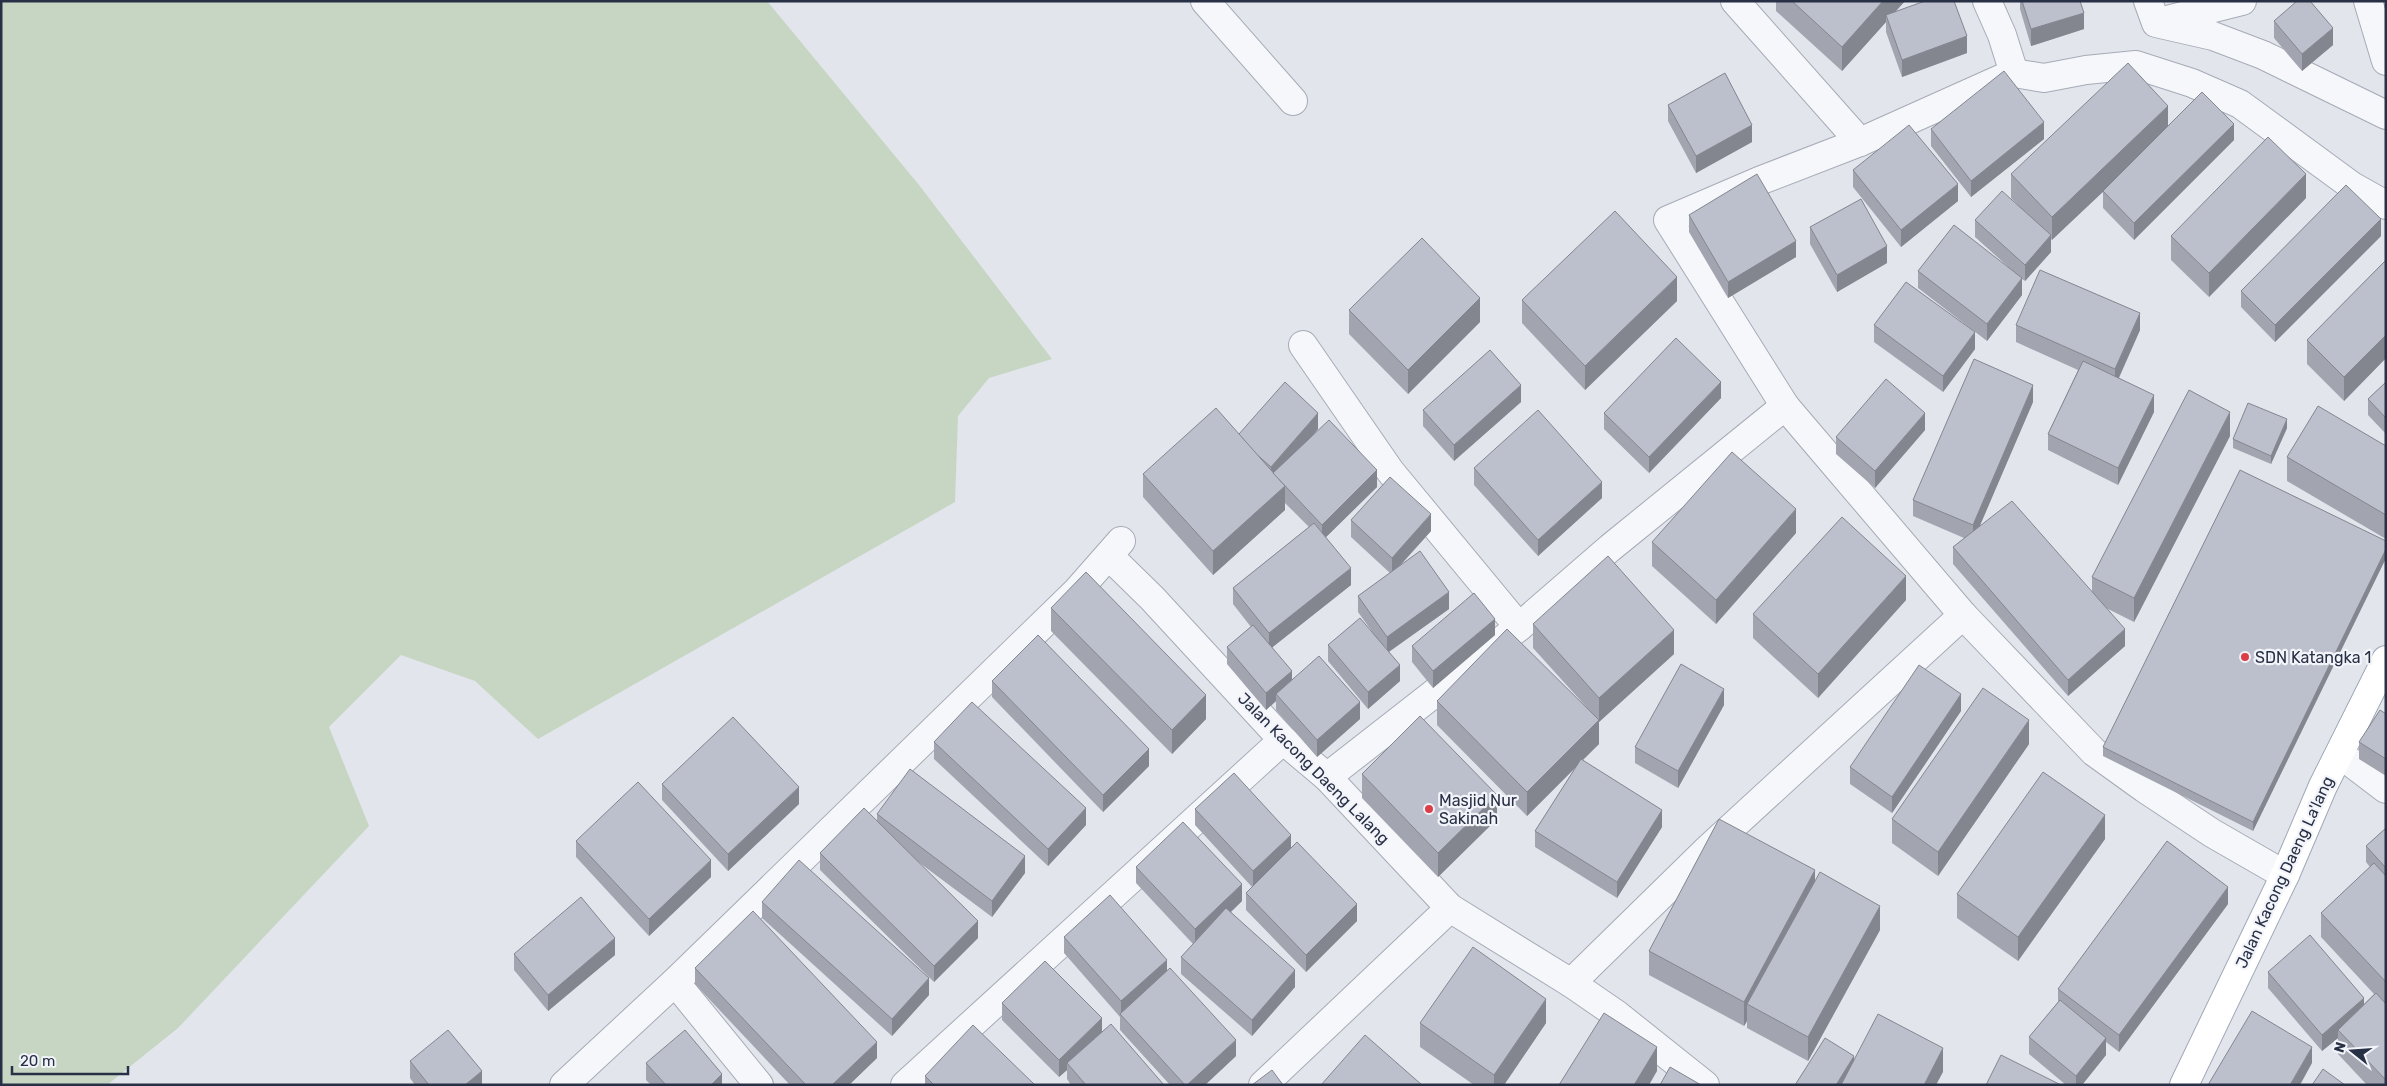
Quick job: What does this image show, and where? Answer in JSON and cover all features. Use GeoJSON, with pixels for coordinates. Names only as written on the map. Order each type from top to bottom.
{"type":"FeatureCollection","features":[{"type":"Feature","properties":{"kind":"main road","name":"Jalan Kacong Daeng La'lang"},"geometry":{"type":"LineString","coordinates":[[2184,1085],[2285,875],[2323,786],[2386,660]]}},
{"type":"Feature","properties":{"kind":"street"},"geometry":{"type":"LineString","coordinates":[[1204,1],[1293,101]]}},
{"type":"Feature","properties":{"kind":"street"},"geometry":{"type":"LineString","coordinates":[[1735,1],[1860,142]]}},
{"type":"Feature","properties":{"kind":"street"},"geometry":{"type":"LineString","coordinates":[[1988,1],[2002,35],[2014,73]]}},
{"type":"Feature","properties":{"kind":"street"},"geometry":{"type":"LineString","coordinates":[[2152,12],[2242,1]]}},
{"type":"Feature","properties":{"kind":"street"},"geometry":{"type":"LineString","coordinates":[[2368,1],[2386,61]]}},
{"type":"Feature","properties":{"kind":"street"},"geometry":{"type":"LineString","coordinates":[[2152,12],[2263,55],[2386,115]]}},
{"type":"Feature","properties":{"kind":"street"},"geometry":{"type":"LineString","coordinates":[[2285,875],[2205,828],[2094,752],[1963,615],[1785,406],[1668,220],[1759,181],[1860,142],[2014,73],[2044,78],[2086,70],[2136,65],[2192,83],[2240,104],[2352,186],[2386,205]]}},
{"type":"Feature","properties":{"kind":"street"},"geometry":{"type":"LineString","coordinates":[[1303,345],[1390,471],[1519,627]]}},
{"type":"Feature","properties":{"kind":"street"},"geometry":{"type":"LineString","coordinates":[[1327,777],[1519,627],[1610,548],[1785,406]]}},
{"type":"Feature","properties":{"kind":"street","name":"Jalan Kacong Daeng Lalang"},"geometry":{"type":"LineString","coordinates":[[675,982],[1077,592],[1114,548],[1152,598],[1283,740],[1327,777],[1450,908],[1572,983],[1616,1014],[1705,1085]]}},
{"type":"Feature","properties":{"kind":"street"},"geometry":{"type":"LineString","coordinates":[[1572,983],[1710,848],[1963,615]]}},
{"type":"Feature","properties":{"kind":"street"},"geometry":{"type":"LineString","coordinates":[[905,1085],[1283,740]]}},
{"type":"Feature","properties":{"kind":"street"},"geometry":{"type":"LineString","coordinates":[[2340,754],[2386,789]]}},
{"type":"Feature","properties":{"kind":"street"},"geometry":{"type":"LineString","coordinates":[[1262,1085],[1450,908]]}},
{"type":"Feature","properties":{"kind":"street"},"geometry":{"type":"LineString","coordinates":[[564,1085],[675,982],[758,1085]]}},
{"type":"Feature","properties":{"kind":"green space"},"geometry":{"type":"Polygon","coordinates":[[[1,1],[767,1],[919,185],[1052,359],[989,378],[958,416],[955,502],[538,739],[475,681],[401,655],[329,727],[369,826],[178,1028],[107,1085],[1,1085],[1,1]]]}},
{"type":"Feature","properties":{"kind":"building"},"geometry":{"type":"Polygon","coordinates":[[[1792,1],[1883,1],[1842,47],[1792,1]]]}},
{"type":"Feature","properties":{"kind":"building"},"geometry":{"type":"Polygon","coordinates":[[[1925,1],[1954,1],[1967,36],[1902,60],[1886,15],[1925,1]]]}},
{"type":"Feature","properties":{"kind":"building"},"geometry":{"type":"Polygon","coordinates":[[[2022,1],[2080,1],[2084,13],[2031,29],[2022,1]]]}},
{"type":"Feature","properties":{"kind":"building"},"geometry":{"type":"Polygon","coordinates":[[[2297,1],[2310,1],[2333,28],[2302,54],[2274,21],[2297,1]]]}},
{"type":"Feature","properties":{"kind":"building"},"geometry":{"type":"Polygon","coordinates":[[[2128,63],[2168,106],[2052,217],[2011,174],[2128,63]]]}},
{"type":"Feature","properties":{"kind":"building"},"geometry":{"type":"Polygon","coordinates":[[[2004,71],[2044,122],[1971,181],[1931,129],[2004,71]]]}},
{"type":"Feature","properties":{"kind":"building"},"geometry":{"type":"Polygon","coordinates":[[[1725,73],[1752,125],[1696,156],[1668,105],[1725,73]]]}},
{"type":"Feature","properties":{"kind":"building"},"geometry":{"type":"Polygon","coordinates":[[[2202,92],[2234,124],[2134,223],[2103,191],[2202,92]]]}},
{"type":"Feature","properties":{"kind":"building"},"geometry":{"type":"Polygon","coordinates":[[[1909,125],[1958,184],[1901,230],[1853,170],[1909,125]]]}},
{"type":"Feature","properties":{"kind":"building"},"geometry":{"type":"Polygon","coordinates":[[[2268,137],[2306,174],[2209,273],[2171,236],[2268,137]]]}},
{"type":"Feature","properties":{"kind":"building"},"geometry":{"type":"Polygon","coordinates":[[[1757,174],[1796,241],[1728,282],[1689,215],[1757,174]]]}},
{"type":"Feature","properties":{"kind":"building"},"geometry":{"type":"Polygon","coordinates":[[[2346,185],[2381,219],[2275,325],[2241,291],[2346,185]]]}},
{"type":"Feature","properties":{"kind":"building"},"geometry":{"type":"Polygon","coordinates":[[[2002,191],[2051,235],[2025,265],[1975,220],[2002,191]]]}},
{"type":"Feature","properties":{"kind":"building"},"geometry":{"type":"Polygon","coordinates":[[[1861,199],[1887,246],[1837,275],[1810,227],[1861,199]]]}},
{"type":"Feature","properties":{"kind":"building"},"geometry":{"type":"Polygon","coordinates":[[[1615,211],[1677,277],[1585,366],[1522,300],[1615,211]]]}},
{"type":"Feature","properties":{"kind":"building"},"geometry":{"type":"Polygon","coordinates":[[[1954,225],[2022,278],[1987,324],[1918,271],[1954,225]]]}},
{"type":"Feature","properties":{"kind":"building"},"geometry":{"type":"Polygon","coordinates":[[[1422,238],[1480,298],[1408,370],[1349,310],[1422,238]]]}},
{"type":"Feature","properties":{"kind":"building"},"geometry":{"type":"Polygon","coordinates":[[[2386,260],[2386,335],[2344,377],[2307,340],[2386,260]]]}},
{"type":"Feature","properties":{"kind":"building"},"geometry":{"type":"Polygon","coordinates":[[[2040,270],[2140,313],[2115,369],[2016,325],[2040,270]]]}},
{"type":"Feature","properties":{"kind":"building"},"geometry":{"type":"Polygon","coordinates":[[[1906,282],[1975,332],[1943,376],[1874,325],[1906,282]]]}},
{"type":"Feature","properties":{"kind":"building"},"geometry":{"type":"Polygon","coordinates":[[[1676,338],[1721,382],[1649,457],[1604,413],[1676,338]]]}},
{"type":"Feature","properties":{"kind":"building"},"geometry":{"type":"Polygon","coordinates":[[[1490,350],[1521,385],[1454,445],[1423,410],[1490,350]]]}},
{"type":"Feature","properties":{"kind":"building"},"geometry":{"type":"Polygon","coordinates":[[[1974,359],[2033,385],[1973,525],[1913,500],[1974,359]]]}},
{"type":"Feature","properties":{"kind":"building"},"geometry":{"type":"Polygon","coordinates":[[[2083,361],[2154,395],[2118,468],[2048,434],[2083,361]]]}},
{"type":"Feature","properties":{"kind":"building"},"geometry":{"type":"Polygon","coordinates":[[[1886,379],[1925,413],[1875,471],[1836,437],[1886,379]]]}},
{"type":"Feature","properties":{"kind":"building"},"geometry":{"type":"Polygon","coordinates":[[[1285,382],[1318,413],[1271,467],[1254,452],[1239,434],[1285,382]]]}},
{"type":"Feature","properties":{"kind":"building"},"geometry":{"type":"Polygon","coordinates":[[[2386,382],[2386,418],[2368,399],[2386,382]]]}},
{"type":"Feature","properties":{"kind":"building"},"geometry":{"type":"Polygon","coordinates":[[[2189,390],[2230,412],[2134,598],[2092,577],[2189,390]]]}},
{"type":"Feature","properties":{"kind":"building"},"geometry":{"type":"Polygon","coordinates":[[[2248,403],[2287,419],[2271,456],[2233,439],[2248,403]]]}},
{"type":"Feature","properties":{"kind":"building"},"geometry":{"type":"Polygon","coordinates":[[[2318,406],[2386,446],[2386,515],[2287,457],[2318,406]]]}},
{"type":"Feature","properties":{"kind":"building"},"geometry":{"type":"Polygon","coordinates":[[[1216,408],[1285,486],[1213,551],[1143,474],[1216,408]]]}},
{"type":"Feature","properties":{"kind":"building"},"geometry":{"type":"Polygon","coordinates":[[[1538,410],[1602,482],[1538,540],[1474,468],[1538,410]]]}},
{"type":"Feature","properties":{"kind":"building"},"geometry":{"type":"Polygon","coordinates":[[[1329,420],[1377,470],[1322,525],[1273,473],[1329,420]]]}},
{"type":"Feature","properties":{"kind":"building"},"geometry":{"type":"Polygon","coordinates":[[[1732,452],[1796,509],[1716,600],[1652,542],[1732,452]]]}},
{"type":"Feature","properties":{"kind":"building","name":"SDN Katangka 1"},"geometry":{"type":"Polygon","coordinates":[[[2240,470],[2386,541],[2386,549],[2253,822],[2103,747],[2240,470]]]}},
{"type":"Feature","properties":{"kind":"building"},"geometry":{"type":"Polygon","coordinates":[[[1390,477],[1431,514],[1392,558],[1351,520],[1390,477]]]}},
{"type":"Feature","properties":{"kind":"building"},"geometry":{"type":"Polygon","coordinates":[[[2012,501],[2125,629],[2068,680],[1953,547],[2012,501]]]}},
{"type":"Feature","properties":{"kind":"building"},"geometry":{"type":"Polygon","coordinates":[[[1842,517],[1906,576],[1818,674],[1753,614],[1842,517]]]}},
{"type":"Feature","properties":{"kind":"building"},"geometry":{"type":"Polygon","coordinates":[[[1314,523],[1351,568],[1269,633],[1233,588],[1314,523]]]}},
{"type":"Feature","properties":{"kind":"building"},"geometry":{"type":"Polygon","coordinates":[[[1420,551],[1449,592],[1387,637],[1358,596],[1420,551]]]}},
{"type":"Feature","properties":{"kind":"building"},"geometry":{"type":"Polygon","coordinates":[[[1608,556],[1674,630],[1599,698],[1533,624],[1608,556]]]}},
{"type":"Feature","properties":{"kind":"building"},"geometry":{"type":"Polygon","coordinates":[[[1086,572],[1206,695],[1172,730],[1051,608],[1086,572]]]}},
{"type":"Feature","properties":{"kind":"building"},"geometry":{"type":"Polygon","coordinates":[[[1474,593],[1495,619],[1433,671],[1412,646],[1474,593]]]}},
{"type":"Feature","properties":{"kind":"building"},"geometry":{"type":"Polygon","coordinates":[[[1360,618],[1400,665],[1368,692],[1328,645],[1360,618]]]}},
{"type":"Feature","properties":{"kind":"building"},"geometry":{"type":"Polygon","coordinates":[[[1253,625],[1292,671],[1266,693],[1227,647],[1253,625]]]}},
{"type":"Feature","properties":{"kind":"building"},"geometry":{"type":"Polygon","coordinates":[[[1507,629],[1599,720],[1527,792],[1437,701],[1507,629]]]}},
{"type":"Feature","properties":{"kind":"building"},"geometry":{"type":"Polygon","coordinates":[[[1038,635],[1149,749],[1103,795],[992,681],[1038,635]]]}},
{"type":"Feature","properties":{"kind":"building"},"geometry":{"type":"Polygon","coordinates":[[[1319,656],[1360,702],[1317,740],[1276,694],[1319,656]]]}},
{"type":"Feature","properties":{"kind":"building"},"geometry":{"type":"Polygon","coordinates":[[[1681,664],[1724,689],[1678,771],[1635,747],[1681,664]]]}},
{"type":"Feature","properties":{"kind":"building"},"geometry":{"type":"Polygon","coordinates":[[[1919,665],[1961,694],[1892,797],[1850,767],[1919,665]]]}},
{"type":"Feature","properties":{"kind":"building"},"geometry":{"type":"Polygon","coordinates":[[[1983,688],[2029,720],[1938,852],[1892,819],[1983,688]]]}},
{"type":"Feature","properties":{"kind":"building"},"geometry":{"type":"Polygon","coordinates":[[[972,702],[1086,808],[1048,849],[934,742],[972,702]]]}},
{"type":"Feature","properties":{"kind":"building"},"geometry":{"type":"Polygon","coordinates":[[[2380,710],[2386,714],[2386,759],[2359,742],[2380,710]]]}},
{"type":"Feature","properties":{"kind":"building","name":"Masjid Nur Sakinah"},"geometry":{"type":"Polygon","coordinates":[[[1420,716],[1497,795],[1438,853],[1362,774],[1420,716]]]}},
{"type":"Feature","properties":{"kind":"building"},"geometry":{"type":"Polygon","coordinates":[[[733,717],[799,787],[728,854],[662,784],[733,717]]]}},
{"type":"Feature","properties":{"kind":"building"},"geometry":{"type":"Polygon","coordinates":[[[1581,759],[1662,810],[1617,882],[1535,831],[1581,759]]]}},
{"type":"Feature","properties":{"kind":"building"},"geometry":{"type":"Polygon","coordinates":[[[910,769],[1025,856],[992,901],[877,814],[910,769]]]}},
{"type":"Feature","properties":{"kind":"building"},"geometry":{"type":"Polygon","coordinates":[[[2043,772],[2105,815],[2018,937],[1957,894],[2043,772]]]}},
{"type":"Feature","properties":{"kind":"building"},"geometry":{"type":"Polygon","coordinates":[[[1234,773],[1291,835],[1253,871],[1195,809],[1234,773]]]}},
{"type":"Feature","properties":{"kind":"building"},"geometry":{"type":"Polygon","coordinates":[[[638,782],[711,860],[649,919],[576,841],[638,782]]]}},
{"type":"Feature","properties":{"kind":"building"},"geometry":{"type":"Polygon","coordinates":[[[864,808],[978,921],[934,966],[820,853],[864,808]]]}},
{"type":"Feature","properties":{"kind":"building"},"geometry":{"type":"Polygon","coordinates":[[[1719,819],[1815,870],[1744,1002],[1649,951],[1719,819]]]}},
{"type":"Feature","properties":{"kind":"building"},"geometry":{"type":"Polygon","coordinates":[[[1183,822],[1242,884],[1195,929],[1136,867],[1183,822]]]}},
{"type":"Feature","properties":{"kind":"building"},"geometry":{"type":"Polygon","coordinates":[[[2386,828],[2386,868],[2366,846],[2386,828]]]}},
{"type":"Feature","properties":{"kind":"building"},"geometry":{"type":"Polygon","coordinates":[[[2167,841],[2228,887],[2119,1035],[2058,989],[2167,841]]]}},
{"type":"Feature","properties":{"kind":"building"},"geometry":{"type":"Polygon","coordinates":[[[1297,842],[1357,904],[1306,955],[1246,893],[1297,842]]]}},
{"type":"Feature","properties":{"kind":"building"},"geometry":{"type":"Polygon","coordinates":[[[799,860],[929,978],[892,1019],[762,902],[799,860]]]}},
{"type":"Feature","properties":{"kind":"building"},"geometry":{"type":"Polygon","coordinates":[[[2374,863],[2386,876],[2386,982],[2321,913],[2374,863]]]}},
{"type":"Feature","properties":{"kind":"building"},"geometry":{"type":"Polygon","coordinates":[[[1820,872],[1880,906],[1808,1037],[1747,1004],[1820,872]]]}},
{"type":"Feature","properties":{"kind":"building"},"geometry":{"type":"Polygon","coordinates":[[[1110,895],[1167,960],[1121,1001],[1064,937],[1110,895]]]}},
{"type":"Feature","properties":{"kind":"building"},"geometry":{"type":"Polygon","coordinates":[[[581,897],[615,938],[548,995],[514,954],[581,897]]]}},
{"type":"Feature","properties":{"kind":"building"},"geometry":{"type":"Polygon","coordinates":[[[1226,908],[1295,970],[1252,1020],[1181,957],[1226,908]]]}},
{"type":"Feature","properties":{"kind":"building"},"geometry":{"type":"Polygon","coordinates":[[[753,911],[877,1042],[832,1085],[806,1085],[695,968],[753,911]]]}},
{"type":"Feature","properties":{"kind":"building"},"geometry":{"type":"Polygon","coordinates":[[[2310,935],[2364,998],[2322,1035],[2268,972],[2310,935]]]}},
{"type":"Feature","properties":{"kind":"building"},"geometry":{"type":"Polygon","coordinates":[[[1473,947],[1546,999],[1494,1075],[1420,1023],[1473,947]]]}},
{"type":"Feature","properties":{"kind":"building"},"geometry":{"type":"Polygon","coordinates":[[[1045,961],[1102,1018],[1059,1060],[1002,1003],[1045,961]]]}},
{"type":"Feature","properties":{"kind":"building"},"geometry":{"type":"Polygon","coordinates":[[[1170,968],[1236,1040],[1187,1085],[1120,1014],[1170,968]]]}},
{"type":"Feature","properties":{"kind":"building"},"geometry":{"type":"Polygon","coordinates":[[[2376,993],[2386,1004],[2386,1080],[2338,1030],[2376,993]]]}},
{"type":"Feature","properties":{"kind":"building"},"geometry":{"type":"Polygon","coordinates":[[[2060,1000],[2106,1038],[2076,1076],[2029,1037],[2060,1000]]]}},
{"type":"Feature","properties":{"kind":"building"},"geometry":{"type":"Polygon","coordinates":[[[2252,1011],[2312,1047],[2290,1085],[2208,1085],[2252,1011]]]}},
{"type":"Feature","properties":{"kind":"building"},"geometry":{"type":"Polygon","coordinates":[[[1604,1013],[1657,1047],[1634,1085],[1559,1085],[1604,1013]]]}},
{"type":"Feature","properties":{"kind":"building"},"geometry":{"type":"Polygon","coordinates":[[[1878,1014],[1943,1048],[1924,1085],[1841,1085],[1878,1014]]]}},
{"type":"Feature","properties":{"kind":"building"},"geometry":{"type":"Polygon","coordinates":[[[1111,1024],[1164,1085],[1086,1085],[1067,1063],[1111,1024]]]}},
{"type":"Feature","properties":{"kind":"building"},"geometry":{"type":"Polygon","coordinates":[[[973,1025],[1035,1085],[934,1085],[925,1076],[973,1025]]]}},
{"type":"Feature","properties":{"kind":"building"},"geometry":{"type":"Polygon","coordinates":[[[448,1030],[482,1071],[465,1085],[429,1085],[410,1061],[448,1030]]]}},
{"type":"Feature","properties":{"kind":"building"},"geometry":{"type":"Polygon","coordinates":[[[685,1030],[722,1074],[711,1085],[666,1085],[646,1063],[685,1030]]]}},
{"type":"Feature","properties":{"kind":"building"},"geometry":{"type":"Polygon","coordinates":[[[1365,1035],[1422,1085],[1321,1085],[1365,1035]]]}},
{"type":"Feature","properties":{"kind":"building"},"geometry":{"type":"Polygon","coordinates":[[[1825,1038],[1854,1056],[1836,1085],[1795,1085],[1825,1038]]]}},
{"type":"Feature","properties":{"kind":"building"},"geometry":{"type":"Polygon","coordinates":[[[2001,1055],[2061,1085],[1986,1085],[2001,1055]]]}},
{"type":"Feature","properties":{"kind":"building"},"geometry":{"type":"Polygon","coordinates":[[[1670,1067],[1701,1085],[1660,1085],[1670,1067]]]}},
{"type":"Feature","properties":{"kind":"building"},"geometry":{"type":"Polygon","coordinates":[[[2323,1069],[2345,1085],[2312,1085],[2323,1069]]]}},
{"type":"Feature","properties":{"kind":"building"},"geometry":{"type":"Polygon","coordinates":[[[1272,1070],[1283,1085],[1252,1085],[1272,1070]]]}},
{"type":"Feature","properties":{"kind":"place","name":"SDN Katangka 1"},"geometry":{"type":"Point","coordinates":[2245,657]}},
{"type":"Feature","properties":{"kind":"place","name":"Masjid Nur Sakinah"},"geometry":{"type":"Point","coordinates":[1429,809]}}]}
